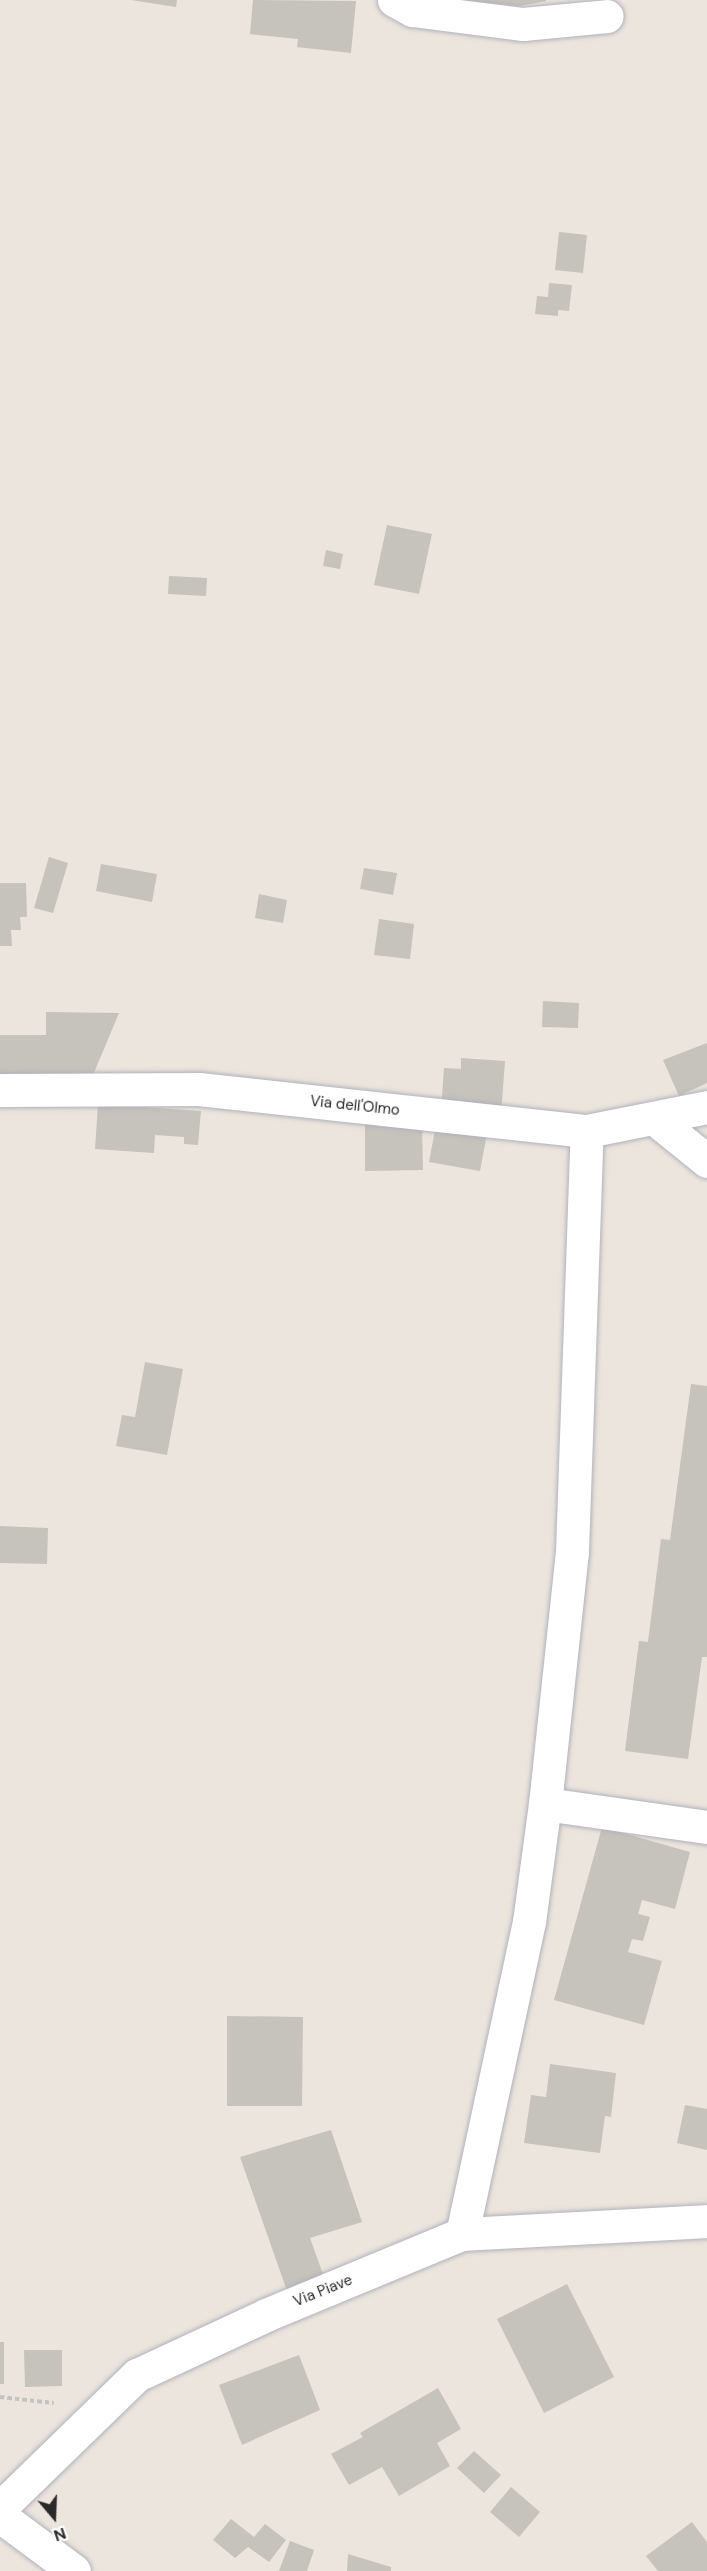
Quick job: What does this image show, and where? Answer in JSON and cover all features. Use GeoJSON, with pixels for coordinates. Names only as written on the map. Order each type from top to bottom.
{"type":"FeatureCollection","features":[{"type":"Feature","properties":{"kind":"street"},"geometry":{"type":"LineString","coordinates":[[394,0],[412,10],[523,24],[607,16]]}},
{"type":"Feature","properties":{"kind":"street","name":"Via dell'Olmo"},"geometry":{"type":"LineString","coordinates":[[0,1090],[199,1089],[587,1131],[707,1107]]}},
{"type":"Feature","properties":{"kind":"street"},"geometry":{"type":"LineString","coordinates":[[655,1119],[707,1161]]}},
{"type":"Feature","properties":{"kind":"street"},"geometry":{"type":"LineString","coordinates":[[462,2234],[529,1922],[545,1804],[572,1551],[587,1131]]}},
{"type":"Feature","properties":{"kind":"street"},"geometry":{"type":"LineString","coordinates":[[545,1804],[707,1827]]}},
{"type":"Feature","properties":{"kind":"street","name":"Via Piave"},"geometry":{"type":"LineString","coordinates":[[0,2508],[137,2375],[266,2315],[462,2234],[707,2221]]}},
{"type":"Feature","properties":{"kind":"street"},"geometry":{"type":"LineString","coordinates":[[0,2516],[75,2571]]}},
{"type":"Feature","properties":{"kind":"path"},"geometry":{"type":"LineString","coordinates":[[0,2397],[102,2409]]}},
{"type":"Feature","properties":{"kind":"building"},"geometry":{"type":"Polygon","coordinates":[[[131,0],[177,0],[176,7],[131,0]]]}},
{"type":"Feature","properties":{"kind":"building"},"geometry":{"type":"Polygon","coordinates":[[[253,0],[356,1],[351,53],[297,47],[298,39],[250,34],[253,0]]]}},
{"type":"Feature","properties":{"kind":"building"},"geometry":{"type":"Polygon","coordinates":[[[455,0],[546,0],[546,1],[520,6],[455,0]]]}},
{"type":"Feature","properties":{"kind":"building"},"geometry":{"type":"Polygon","coordinates":[[[559,232],[587,235],[583,273],[555,270],[559,232]]]}},
{"type":"Feature","properties":{"kind":"building"},"geometry":{"type":"Polygon","coordinates":[[[549,283],[572,285],[569,311],[558,310],[558,316],[535,314],[537,296],[548,297],[549,283]]]}},
{"type":"Feature","properties":{"kind":"building"},"geometry":{"type":"Polygon","coordinates":[[[387,525],[432,534],[419,594],[374,585],[387,525]]]}},
{"type":"Feature","properties":{"kind":"building"},"geometry":{"type":"Polygon","coordinates":[[[326,550],[343,554],[340,569],[323,566],[326,550]]]}},
{"type":"Feature","properties":{"kind":"building"},"geometry":{"type":"Polygon","coordinates":[[[169,576],[207,578],[206,596],[168,594],[169,576]]]}},
{"type":"Feature","properties":{"kind":"building"},"geometry":{"type":"Polygon","coordinates":[[[49,857],[68,863],[53,913],[34,908],[49,857]]]}},
{"type":"Feature","properties":{"kind":"building"},"geometry":{"type":"Polygon","coordinates":[[[101,864],[157,874],[152,902],[96,891],[101,864]]]}},
{"type":"Feature","properties":{"kind":"building"},"geometry":{"type":"Polygon","coordinates":[[[364,868],[397,873],[393,895],[360,889],[364,868]]]}},
{"type":"Feature","properties":{"kind":"building"},"geometry":{"type":"Polygon","coordinates":[[[0,883],[26,883],[27,917],[20,917],[21,930],[11,930],[12,946],[0,946],[0,883]]]}},
{"type":"Feature","properties":{"kind":"building"},"geometry":{"type":"Polygon","coordinates":[[[259,894],[287,900],[283,923],[255,918],[259,894]]]}},
{"type":"Feature","properties":{"kind":"building"},"geometry":{"type":"Polygon","coordinates":[[[379,919],[414,924],[410,959],[374,955],[379,919]]]}},
{"type":"Feature","properties":{"kind":"building"},"geometry":{"type":"Polygon","coordinates":[[[543,1001],[579,1003],[578,1028],[542,1027],[543,1001]]]}},
{"type":"Feature","properties":{"kind":"building"},"geometry":{"type":"Polygon","coordinates":[[[46,1012],[119,1013],[88,1087],[0,1085],[0,1035],[46,1035],[46,1012]]]}},
{"type":"Feature","properties":{"kind":"building"},"geometry":{"type":"Polygon","coordinates":[[[707,1043],[707,1083],[679,1096],[663,1060],[707,1043]]]}},
{"type":"Feature","properties":{"kind":"building"},"geometry":{"type":"Polygon","coordinates":[[[461,1058],[505,1061],[501,1115],[441,1110],[444,1068],[461,1069],[461,1058]]]}},
{"type":"Feature","properties":{"kind":"building"},"geometry":{"type":"Polygon","coordinates":[[[98,1104],[201,1111],[198,1145],[184,1144],[184,1137],[155,1135],[154,1153],[95,1149],[98,1104]]]}},
{"type":"Feature","properties":{"kind":"building"},"geometry":{"type":"Polygon","coordinates":[[[365,1114],[422,1123],[423,1170],[365,1171],[365,1114]]]}},
{"type":"Feature","properties":{"kind":"building"},"geometry":{"type":"Polygon","coordinates":[[[436,1125],[487,1134],[480,1171],[429,1162],[436,1125]]]}},
{"type":"Feature","properties":{"kind":"building"},"geometry":{"type":"Polygon","coordinates":[[[145,1362],[183,1369],[167,1455],[116,1446],[122,1415],[135,1417],[145,1362]]]}},
{"type":"Feature","properties":{"kind":"building"},"geometry":{"type":"Polygon","coordinates":[[[691,1384],[707,1386],[707,1657],[702,1657],[688,1759],[625,1751],[639,1641],[648,1642],[661,1539],[670,1540],[691,1384]]]}},
{"type":"Feature","properties":{"kind":"building"},"geometry":{"type":"Polygon","coordinates":[[[0,1526],[48,1528],[47,1564],[0,1563],[0,1526]]]}},
{"type":"Feature","properties":{"kind":"building"},"geometry":{"type":"Polygon","coordinates":[[[602,1827],[690,1852],[675,1909],[642,1900],[638,1914],[650,1917],[643,1941],[632,1939],[628,1952],[662,1961],[644,2025],[554,2000],[602,1827]]]}},
{"type":"Feature","properties":{"kind":"building"},"geometry":{"type":"Polygon","coordinates":[[[227,2016],[303,2017],[302,2106],[227,2106],[227,2016]]]}},
{"type":"Feature","properties":{"kind":"building"},"geometry":{"type":"Polygon","coordinates":[[[550,2064],[616,2073],[611,2117],[605,2116],[600,2153],[524,2143],[531,2095],[546,2097],[550,2064]]]}},
{"type":"Feature","properties":{"kind":"building"},"geometry":{"type":"Polygon","coordinates":[[[685,2105],[707,2109],[707,2150],[677,2143],[685,2105]]]}},
{"type":"Feature","properties":{"kind":"building"},"geometry":{"type":"Polygon","coordinates":[[[331,2130],[362,2222],[310,2238],[324,2277],[287,2291],[240,2157],[331,2130]]]}},
{"type":"Feature","properties":{"kind":"building"},"geometry":{"type":"Polygon","coordinates":[[[567,2284],[614,2377],[544,2413],[497,2319],[567,2284]]]}},
{"type":"Feature","properties":{"kind":"building"},"geometry":{"type":"Polygon","coordinates":[[[0,2342],[4,2342],[4,2384],[0,2384],[0,2342]]]}},
{"type":"Feature","properties":{"kind":"building"},"geometry":{"type":"Polygon","coordinates":[[[24,2350],[62,2350],[62,2386],[25,2387],[24,2350]]]}},
{"type":"Feature","properties":{"kind":"building"},"geometry":{"type":"Polygon","coordinates":[[[299,2355],[320,2410],[242,2445],[219,2385],[299,2355]]]}},
{"type":"Feature","properties":{"kind":"building"},"geometry":{"type":"Polygon","coordinates":[[[438,2388],[461,2429],[437,2443],[450,2466],[399,2496],[382,2467],[349,2485],[331,2454],[363,2437],[360,2433],[438,2388]]]}},
{"type":"Feature","properties":{"kind":"building"},"geometry":{"type":"Polygon","coordinates":[[[474,2451],[501,2475],[484,2493],[457,2468],[474,2451]]]}},
{"type":"Feature","properties":{"kind":"building"},"geometry":{"type":"Polygon","coordinates":[[[511,2487],[540,2512],[519,2537],[490,2512],[511,2487]]]}},
{"type":"Feature","properties":{"kind":"building"},"geometry":{"type":"Polygon","coordinates":[[[231,2519],[254,2537],[265,2524],[286,2540],[269,2562],[248,2547],[235,2558],[213,2540],[231,2519]]]}},
{"type":"Feature","properties":{"kind":"building"},"geometry":{"type":"Polygon","coordinates":[[[692,2522],[707,2542],[707,2571],[658,2571],[646,2556],[692,2522]]]}},
{"type":"Feature","properties":{"kind":"building"},"geometry":{"type":"Polygon","coordinates":[[[290,2541],[314,2550],[307,2571],[279,2571],[290,2541]]]}},
{"type":"Feature","properties":{"kind":"building"},"geometry":{"type":"Polygon","coordinates":[[[348,2554],[391,2567],[391,2571],[347,2571],[348,2554]]]}}]}
